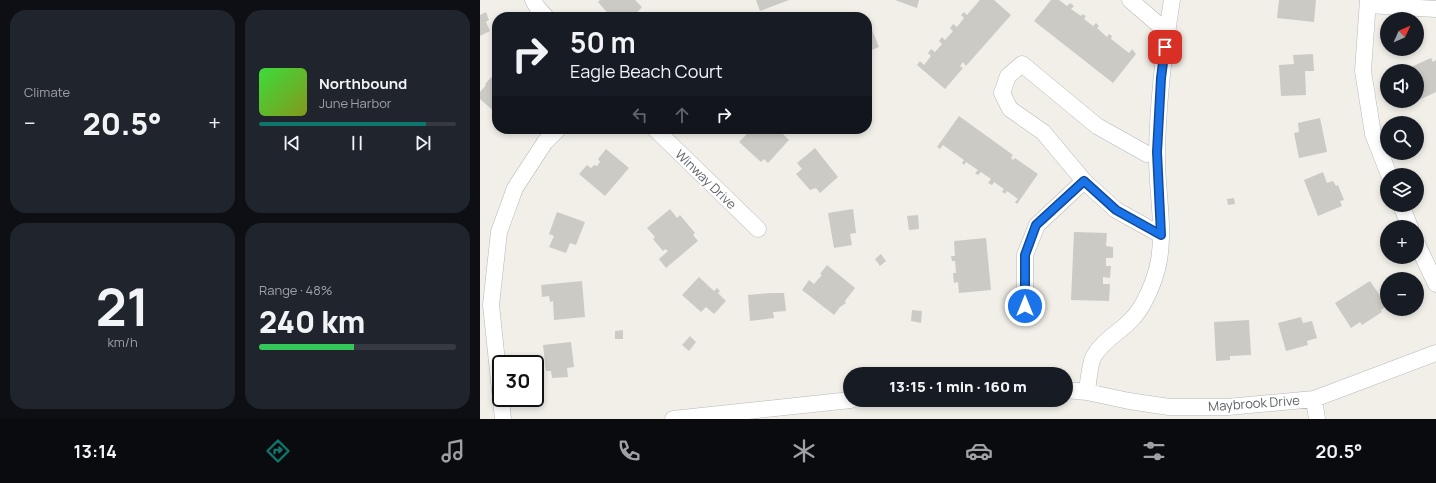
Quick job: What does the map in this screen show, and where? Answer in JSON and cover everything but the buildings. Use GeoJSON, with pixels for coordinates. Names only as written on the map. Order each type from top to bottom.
{"type":"FeatureCollection","features":[{"type":"Feature","properties":{"kind":"street"},"geometry":{"type":"LineString","coordinates":[[533,0],[542,12]]}},
{"type":"Feature","properties":{"kind":"street"},"geometry":{"type":"LineString","coordinates":[[1130,0],[1167,32]]}},
{"type":"Feature","properties":{"kind":"street"},"geometry":{"type":"LineString","coordinates":[[1087,392],[1094,356],[1115,334],[1132,320],[1150,291],[1159,261],[1161,235],[1157,152],[1161,78],[1172,0]]}},
{"type":"Feature","properties":{"kind":"street"},"geometry":{"type":"LineString","coordinates":[[1386,168],[1373,134],[1363,71],[1368,3],[1436,9]]}},
{"type":"Feature","properties":{"kind":"street"},"geometry":{"type":"LineString","coordinates":[[1157,152],[1147,154],[1097,126],[1022,64],[1008,76],[1002,93],[1010,109],[1043,132],[1084,181],[1116,210],[1161,235]]}},
{"type":"Feature","properties":{"kind":"street"},"geometry":{"type":"LineString","coordinates":[[503,419],[491,305],[499,232],[515,188],[545,142],[553,134]]}},
{"type":"Feature","properties":{"kind":"street","name":"Winway Drive"},"geometry":{"type":"LineString","coordinates":[[660,134],[758,228]]}},
{"type":"Feature","properties":{"kind":"street"},"geometry":{"type":"LineString","coordinates":[[1025,306],[1025,255],[1036,225],[1084,181]]}},
{"type":"Feature","properties":{"kind":"street"},"geometry":{"type":"LineString","coordinates":[[1424,259],[1436,284]]}},
{"type":"Feature","properties":{"kind":"street","name":"Maybrook Drive"},"geometry":{"type":"LineString","coordinates":[[1073,391],[1169,407],[1228,407],[1314,399],[1436,353]]}},
{"type":"Feature","properties":{"kind":"street"},"geometry":{"type":"LineString","coordinates":[[1314,399],[1316,419]]}},
{"type":"Feature","properties":{"kind":"street"},"geometry":{"type":"LineString","coordinates":[[673,419],[843,401]]}},
{"type":"Feature","properties":{"kind":"route"},"geometry":{"type":"LineString","coordinates":[[1025,306],[1025,255],[1036,225],[1084,181],[1116,210],[1161,235],[1157,152],[1161,78],[1165,47]]}}]}
